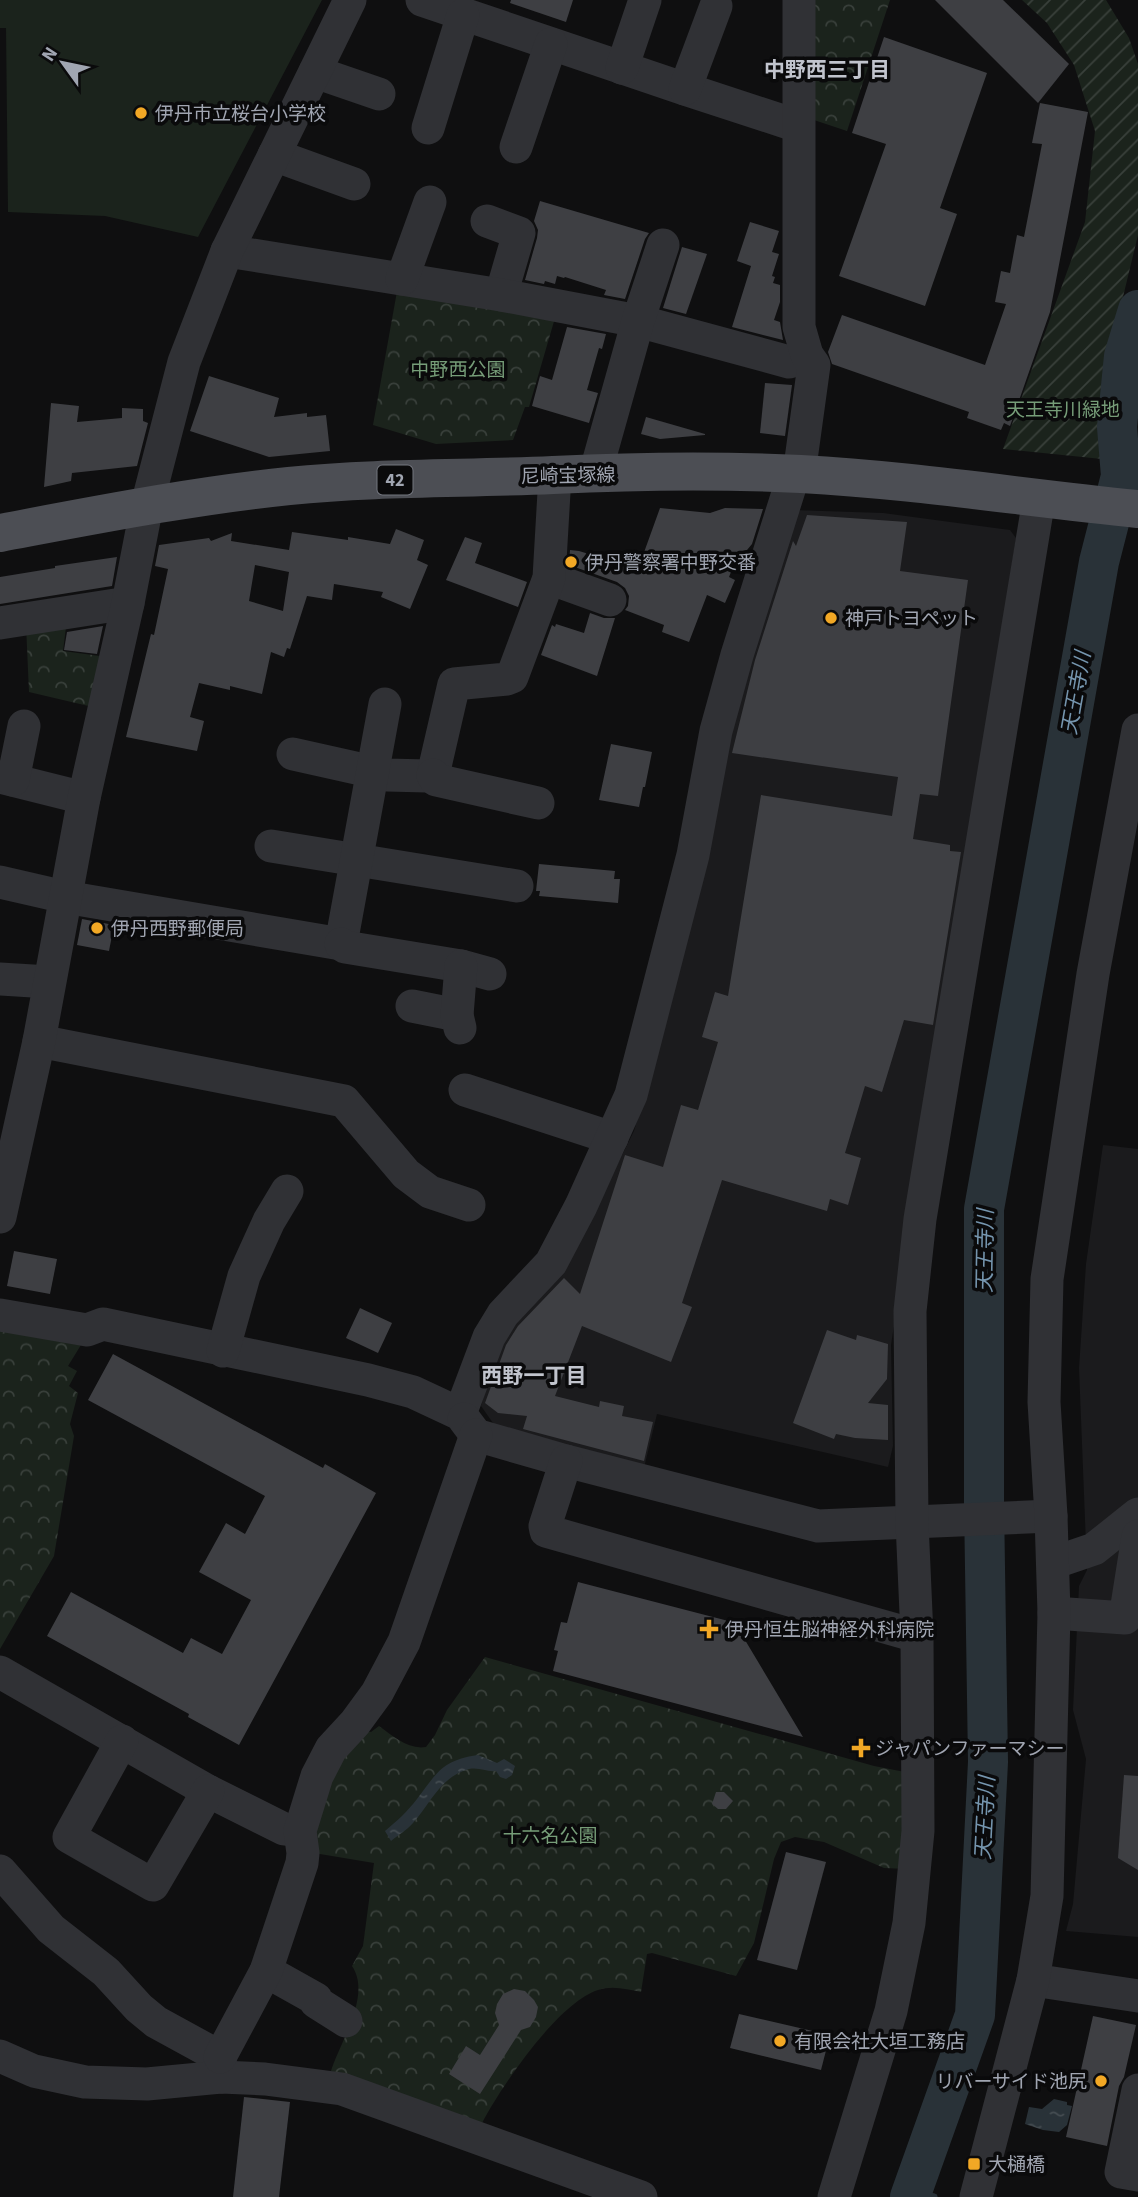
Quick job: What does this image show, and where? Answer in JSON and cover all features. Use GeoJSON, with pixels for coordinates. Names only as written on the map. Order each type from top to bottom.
{"type":"FeatureCollection","features":[{"type":"Feature","properties":{"kind":"main road","name":"尼崎宝塚線"},"geometry":{"type":"LineString","coordinates":[[0,533],[148,505],[290,486],[423,478],[705,471],[797,474],[899,482],[1138,509]]}},
{"type":"Feature","properties":{"kind":"street"},"geometry":{"type":"LineString","coordinates":[[0,1217],[39,1041],[84,798],[148,505],[184,362],[227,251],[350,0]]}},
{"type":"Feature","properties":{"kind":"street"},"geometry":{"type":"LineString","coordinates":[[422,0],[798,126]]}},
{"type":"Feature","properties":{"kind":"street"},"geometry":{"type":"LineString","coordinates":[[622,68],[645,0]]}},
{"type":"Feature","properties":{"kind":"street"},"geometry":{"type":"LineString","coordinates":[[221,2067],[266,1971],[302,1864],[300,1831],[317,1776],[331,1749],[377,1693],[404,1642],[468,1424],[489,1337],[503,1314],[551,1263],[581,1206],[631,1095],[693,855],[716,731],[745,631],[797,474],[814,365],[807,355],[799,327],[799,0]]}},
{"type":"Feature","properties":{"kind":"street"},"geometry":{"type":"LineString","coordinates":[[685,89],[716,6]]}},
{"type":"Feature","properties":{"kind":"street"},"geometry":{"type":"LineString","coordinates":[[428,128],[463,15]]}},
{"type":"Feature","properties":{"kind":"street"},"geometry":{"type":"LineString","coordinates":[[516,147],[551,44]]}},
{"type":"Feature","properties":{"kind":"street"},"geometry":{"type":"LineString","coordinates":[[315,72],[379,94]]}},
{"type":"Feature","properties":{"kind":"street"},"geometry":{"type":"LineString","coordinates":[[274,155],[354,184]]}},
{"type":"Feature","properties":{"kind":"street"},"geometry":{"type":"LineString","coordinates":[[402,279],[430,201]]}},
{"type":"Feature","properties":{"kind":"street"},"geometry":{"type":"LineString","coordinates":[[487,221],[519,233],[501,295]]}},
{"type":"Feature","properties":{"kind":"street"},"geometry":{"type":"LineString","coordinates":[[595,474],[638,321],[663,245]]}},
{"type":"Feature","properties":{"kind":"street"},"geometry":{"type":"LineString","coordinates":[[227,251],[298,272],[402,279],[638,321],[789,362],[807,355]]}},
{"type":"Feature","properties":{"kind":"street"},"geometry":{"type":"LineString","coordinates":[[538,803],[436,780],[433,775],[454,684],[512,677],[548,578],[555,475]]}},
{"type":"Feature","properties":{"kind":"street"},"geometry":{"type":"LineString","coordinates":[[834,2197],[891,2011],[909,1923],[918,1831],[917,1521],[910,1311],[920,1219],[1046,500]]}},
{"type":"Feature","properties":{"kind":"street"},"geometry":{"type":"LineString","coordinates":[[548,578],[610,600]]}},
{"type":"Feature","properties":{"kind":"street"},"geometry":{"type":"LineString","coordinates":[[0,623],[128,603]]}},
{"type":"Feature","properties":{"kind":"street"},"geometry":{"type":"LineString","coordinates":[[341,944],[385,704]]}},
{"type":"Feature","properties":{"kind":"street"},"geometry":{"type":"LineString","coordinates":[[24,726],[6,779],[84,798]]}},
{"type":"Feature","properties":{"kind":"street"},"geometry":{"type":"LineString","coordinates":[[976,2197],[1033,1980],[1047,1896],[1054,1613],[1053,1563],[1043,1517],[1046,1279],[1093,974],[1138,730]]}},
{"type":"Feature","properties":{"kind":"street"},"geometry":{"type":"LineString","coordinates":[[293,754],[387,775],[433,775]]}},
{"type":"Feature","properties":{"kind":"street"},"geometry":{"type":"LineString","coordinates":[[271,846],[517,886]]}},
{"type":"Feature","properties":{"kind":"street"},"geometry":{"type":"LineString","coordinates":[[0,882],[65,897],[476,970],[459,1022],[412,1006]]}},
{"type":"Feature","properties":{"kind":"street"},"geometry":{"type":"LineString","coordinates":[[0,979],[49,982]]}},
{"type":"Feature","properties":{"kind":"street"},"geometry":{"type":"LineString","coordinates":[[39,1041],[344,1101],[406,1174],[430,1192],[469,1205]]}},
{"type":"Feature","properties":{"kind":"street"},"geometry":{"type":"LineString","coordinates":[[481,1092],[612,1138]]}},
{"type":"Feature","properties":{"kind":"street"},"geometry":{"type":"LineString","coordinates":[[223,1351],[244,1276],[281,1232],[286,1191]]}},
{"type":"Feature","properties":{"kind":"street"},"geometry":{"type":"LineString","coordinates":[[0,1315],[87,1330],[103,1324],[368,1380],[413,1392],[468,1424],[566,1461],[818,1526],[1043,1517]]}},
{"type":"Feature","properties":{"kind":"street"},"geometry":{"type":"LineString","coordinates":[[566,1461],[545,1526],[546,1531],[917,1636]]}},
{"type":"Feature","properties":{"kind":"street"},"geometry":{"type":"LineString","coordinates":[[1053,1563],[1094,1549],[1138,1514]]}},
{"type":"Feature","properties":{"kind":"street"},"geometry":{"type":"LineString","coordinates":[[1054,1613],[1125,1618],[1138,1536]]}},
{"type":"Feature","properties":{"kind":"street"},"geometry":{"type":"LineString","coordinates":[[0,1672],[208,1791],[284,1829],[300,1831]]}},
{"type":"Feature","properties":{"kind":"street"},"geometry":{"type":"LineString","coordinates":[[122,1741],[69,1837],[153,1885],[208,1791]]}},
{"type":"Feature","properties":{"kind":"street"},"geometry":{"type":"LineString","coordinates":[[0,1871],[51,1929],[106,1972],[139,2008],[221,2067],[265,2079],[342,2089],[641,2197]]}},
{"type":"Feature","properties":{"kind":"street"},"geometry":{"type":"LineString","coordinates":[[266,1971],[316,1999],[316,2002],[346,2021]]}},
{"type":"Feature","properties":{"kind":"street"},"geometry":{"type":"LineString","coordinates":[[1033,1980],[1138,1996]]}},
{"type":"Feature","properties":{"kind":"street"},"geometry":{"type":"LineString","coordinates":[[0,2056],[34,2071],[85,2081],[147,2084],[221,2067]]}},
{"type":"Feature","properties":{"kind":"street"},"geometry":{"type":"LineString","coordinates":[[1138,2090],[1121,2172],[1138,2175]]}},
{"type":"Feature","properties":{"kind":"shaded area"},"geometry":{"type":"Polygon","coordinates":[[[793,510],[883,513],[1010,530],[1016,538],[891,1345],[893,1446],[888,1467],[657,1414],[643,1472],[500,1433],[481,1406],[502,1328],[587,1225],[634,1131],[650,1074],[723,730],[793,510]]]}},
{"type":"Feature","properties":{"kind":"shaded area"},"geometry":{"type":"Polygon","coordinates":[[[1103,1145],[1138,1149],[1138,1937],[1066,1931],[1073,1904],[1086,1759],[1073,1710],[1079,1586],[1087,1570],[1079,1368],[1086,1264],[1103,1145]]]}},
{"type":"Feature","properties":{"kind":"green space","name":"伊丹市立桜台小学校"},"geometry":{"type":"Polygon","coordinates":[[[0,0],[322,0],[198,237],[105,216],[8,212],[6,28],[0,28],[0,0]]]}},
{"type":"Feature","properties":{"kind":"green space"},"geometry":{"type":"Polygon","coordinates":[[[811,0],[890,0],[847,131],[811,119],[811,0]]]}},
{"type":"Feature","properties":{"kind":"green space","name":"天王寺川緑地"},"geometry":{"type":"Polygon","coordinates":[[[1022,0],[1106,0],[1129,38],[1138,64],[1138,235],[1114,334],[1102,459],[1003,449],[1085,222],[1095,131],[1074,65],[1047,23],[1022,0]]]}},
{"type":"Feature","properties":{"kind":"green space","name":"中野西公園"},"geometry":{"type":"Polygon","coordinates":[[[398,286],[557,311],[529,407],[525,407],[513,440],[436,444],[373,425],[398,286]]]}},
{"type":"Feature","properties":{"kind":"green space"},"geometry":{"type":"Polygon","coordinates":[[[67,619],[63,651],[107,657],[97,708],[29,692],[26,624],[67,619]]]}},
{"type":"Feature","properties":{"kind":"green space"},"geometry":{"type":"Polygon","coordinates":[[[0,1327],[84,1340],[68,1366],[77,1371],[69,1386],[78,1393],[70,1424],[74,1436],[54,1556],[0,1649],[0,1327]]]}},
{"type":"Feature","properties":{"kind":"green space","name":"十六名公園"},"geometry":{"type":"Polygon","coordinates":[[[485,1657],[874,1766],[910,1773],[908,1869],[884,1868],[824,1842],[795,1837],[781,1842],[774,1859],[754,1943],[736,1976],[652,1953],[647,1954],[641,1992],[620,1988],[598,1990],[582,1998],[565,2012],[530,2050],[499,2094],[479,2129],[331,2071],[357,2004],[357,1978],[352,1966],[363,1946],[374,1863],[308,1852],[319,1790],[363,1730],[371,1732],[379,1726],[407,1744],[426,1747],[447,1710],[485,1657]]]}},
{"type":"Feature","properties":{"kind":"water"},"geometry":{"type":"Polygon","coordinates":[[[478,1755],[497,1763],[504,1759],[515,1766],[512,1775],[506,1779],[500,1777],[496,1771],[476,1769],[459,1773],[443,1784],[413,1823],[391,1841],[385,1831],[398,1820],[442,1769],[456,1760],[478,1755]]]}},
{"type":"Feature","properties":{"kind":"water"},"geometry":{"type":"Polygon","coordinates":[[[1054,2099],[1072,2106],[1067,2125],[1059,2132],[1025,2124],[1029,2107],[1042,2109],[1054,2099]]]}},
{"type":"Feature","properties":{"kind":"building"},"geometry":{"type":"Polygon","coordinates":[[[511,0],[573,0],[566,22],[510,3],[511,0]]]}},
{"type":"Feature","properties":{"kind":"building"},"geometry":{"type":"Polygon","coordinates":[[[935,0],[1003,0],[1069,64],[1038,103],[935,0]]]}},
{"type":"Feature","properties":{"kind":"building"},"geometry":{"type":"Polygon","coordinates":[[[884,37],[987,73],[940,208],[957,214],[925,306],[839,276],[886,144],[852,133],[884,37]]]}},
{"type":"Feature","properties":{"kind":"building"},"geometry":{"type":"Polygon","coordinates":[[[1040,103],[1088,112],[1050,312],[1010,426],[1004,423],[1001,430],[967,418],[969,412],[832,364],[828,352],[842,315],[985,365],[1006,304],[995,302],[1001,271],[1010,273],[1017,235],[1024,237],[1042,144],[1032,143],[1040,103]]]}},
{"type":"Feature","properties":{"kind":"building"},"geometry":{"type":"Polygon","coordinates":[[[540,201],[649,233],[625,299],[604,295],[606,290],[565,277],[557,276],[555,284],[525,280],[537,238],[538,230],[534,221],[540,201]]]}},
{"type":"Feature","properties":{"kind":"building"},"geometry":{"type":"Polygon","coordinates":[[[750,222],[779,231],[772,252],[779,254],[772,276],[775,277],[773,283],[780,285],[780,302],[774,320],[780,322],[783,340],[732,327],[751,266],[737,261],[750,222]]]}},
{"type":"Feature","properties":{"kind":"building"},"geometry":{"type":"Polygon","coordinates":[[[682,247],[707,254],[686,314],[663,308],[682,247]]]}},
{"type":"Feature","properties":{"kind":"building"},"geometry":{"type":"Polygon","coordinates":[[[567,327],[606,334],[602,349],[599,348],[587,390],[598,393],[589,423],[532,406],[540,376],[552,380],[567,327]]]}},
{"type":"Feature","properties":{"kind":"building"},"geometry":{"type":"Polygon","coordinates":[[[209,376],[279,398],[274,417],[307,413],[307,417],[326,415],[330,451],[269,457],[190,431],[209,376]]]}},
{"type":"Feature","properties":{"kind":"building"},"geometry":{"type":"Polygon","coordinates":[[[765,383],[792,385],[785,436],[760,433],[765,383]]]}},
{"type":"Feature","properties":{"kind":"building"},"geometry":{"type":"Polygon","coordinates":[[[51,403],[79,406],[77,422],[122,418],[122,408],[143,409],[143,421],[148,423],[137,466],[72,473],[71,481],[44,487],[51,403]]]}},
{"type":"Feature","properties":{"kind":"building"},"geometry":{"type":"Polygon","coordinates":[[[646,417],[705,435],[660,439],[641,434],[646,417]]]}},
{"type":"Feature","properties":{"kind":"building"},"geometry":{"type":"Polygon","coordinates":[[[660,508],[710,513],[725,508],[763,509],[752,544],[747,550],[739,552],[729,577],[735,580],[725,603],[707,595],[689,642],[662,632],[664,625],[625,610],[629,596],[625,588],[617,582],[569,565],[570,550],[638,569],[660,508]]]}},
{"type":"Feature","properties":{"kind":"building"},"geometry":{"type":"Polygon","coordinates":[[[807,515],[907,522],[900,571],[968,580],[938,796],[920,794],[913,839],[950,845],[950,851],[961,852],[933,1025],[904,1020],[882,1092],[865,1086],[845,1153],[861,1158],[848,1205],[830,1199],[827,1211],[722,1180],[682,1303],[692,1307],[671,1362],[582,1326],[555,1396],[599,1407],[600,1401],[624,1406],[622,1416],[653,1422],[644,1461],[523,1429],[527,1416],[498,1413],[485,1403],[506,1345],[518,1326],[564,1278],[580,1294],[625,1155],[663,1167],[681,1105],[698,1110],[718,1042],[702,1037],[715,992],[728,996],[761,795],[892,816],[898,777],[732,753],[755,660],[793,541],[796,546],[807,515]]]}},
{"type":"Feature","properties":{"kind":"building"},"geometry":{"type":"Polygon","coordinates":[[[396,529],[424,540],[417,560],[428,565],[410,609],[381,597],[383,592],[334,584],[332,600],[307,596],[290,649],[287,648],[284,657],[271,652],[262,694],[230,686],[230,690],[199,683],[190,717],[204,721],[197,751],[126,737],[151,634],[154,635],[168,569],[155,566],[159,545],[209,538],[211,541],[232,533],[231,541],[289,550],[292,532],[390,544],[396,529]],[[255,565],[249,601],[283,611],[289,572],[255,565]]]}},
{"type":"Feature","properties":{"kind":"building"},"geometry":{"type":"Polygon","coordinates":[[[465,537],[482,543],[475,563],[527,582],[518,607],[446,580],[465,537]]]}},
{"type":"Feature","properties":{"kind":"building"},"geometry":{"type":"Polygon","coordinates":[[[117,557],[112,586],[0,604],[0,577],[117,557]]]}},
{"type":"Feature","properties":{"kind":"building"},"geometry":{"type":"Polygon","coordinates":[[[590,613],[604,618],[615,618],[597,676],[541,655],[552,625],[584,633],[590,613]]]}},
{"type":"Feature","properties":{"kind":"building"},"geometry":{"type":"Polygon","coordinates":[[[103,626],[97,654],[64,650],[67,632],[103,626]]]}},
{"type":"Feature","properties":{"kind":"building"},"geometry":{"type":"Polygon","coordinates":[[[611,744],[652,752],[639,807],[599,800],[611,744]]]}},
{"type":"Feature","properties":{"kind":"building"},"geometry":{"type":"Polygon","coordinates":[[[539,864],[615,871],[614,879],[620,879],[618,903],[539,896],[540,891],[536,891],[539,864]]]}},
{"type":"Feature","properties":{"kind":"building"},"geometry":{"type":"Polygon","coordinates":[[[82,919],[114,925],[109,951],[77,945],[82,919]]]}},
{"type":"Feature","properties":{"kind":"building"},"geometry":{"type":"Polygon","coordinates":[[[14,1251],[57,1259],[50,1294],[7,1286],[14,1251]]]}},
{"type":"Feature","properties":{"kind":"building"},"geometry":{"type":"Polygon","coordinates":[[[360,1308],[392,1323],[378,1353],[346,1338],[360,1308]]]}},
{"type":"Feature","properties":{"kind":"building"},"geometry":{"type":"Polygon","coordinates":[[[827,1330],[856,1340],[857,1335],[888,1344],[887,1379],[868,1403],[888,1405],[888,1440],[836,1434],[834,1439],[793,1423],[827,1330]]]}},
{"type":"Feature","properties":{"kind":"building"},"geometry":{"type":"Polygon","coordinates":[[[113,1354],[323,1468],[325,1464],[376,1493],[239,1745],[188,1717],[189,1714],[47,1636],[71,1592],[183,1653],[191,1638],[222,1654],[251,1600],[199,1572],[226,1523],[245,1534],[265,1496],[88,1400],[113,1354]]]}},
{"type":"Feature","properties":{"kind":"building"},"geometry":{"type":"Polygon","coordinates":[[[578,1582],[740,1624],[739,1630],[803,1737],[553,1671],[558,1651],[554,1650],[561,1622],[567,1623],[578,1582]]]}},
{"type":"Feature","properties":{"kind":"building"},"geometry":{"type":"Polygon","coordinates":[[[1124,1775],[1138,1776],[1138,1870],[1118,1858],[1124,1775]]]}},
{"type":"Feature","properties":{"kind":"building"},"geometry":{"type":"Polygon","coordinates":[[[716,1792],[724,1792],[733,1801],[726,1809],[718,1809],[712,1804],[716,1792]]]}},
{"type":"Feature","properties":{"kind":"building"},"geometry":{"type":"Polygon","coordinates":[[[786,1852],[826,1862],[797,1970],[757,1960],[786,1852]]]}},
{"type":"Feature","properties":{"kind":"building"},"geometry":{"type":"Polygon","coordinates":[[[514,1989],[525,1991],[534,2000],[538,2007],[536,2017],[530,2027],[521,2030],[480,2094],[449,2074],[466,2046],[480,2055],[499,2025],[495,2013],[497,2004],[503,1994],[514,1989]]]}},
{"type":"Feature","properties":{"kind":"building","name":"有限会社大垣工務店"},"geometry":{"type":"Polygon","coordinates":[[[739,2014],[830,2035],[821,2070],[730,2048],[739,2014]]]}},
{"type":"Feature","properties":{"kind":"building","name":"リバーサイド池尻"},"geometry":{"type":"Polygon","coordinates":[[[1093,2016],[1136,2025],[1124,2077],[1119,2086],[1107,2146],[1066,2137],[1093,2016]]]}},
{"type":"Feature","properties":{"kind":"building"},"geometry":{"type":"Polygon","coordinates":[[[244,2097],[290,2102],[279,2197],[233,2197],[244,2097]]]}},
{"type":"Feature","properties":{"kind":"waterway","name":"天王寺川"},"geometry":{"type":"LineString","coordinates":[[910,2197],[975,2015],[988,1762],[984,1503],[984,1209],[1099,562],[1121,476],[1117,427],[1124,356],[1138,310]]}},
{"type":"Feature","properties":{"kind":"waterway"},"geometry":{"type":"LineString","coordinates":[[912,2192],[934,2197]]}},
{"type":"Feature","properties":{"kind":"place","name":"伊丹市立桜台小学校"},"geometry":{"type":"Point","coordinates":[141,113]}},
{"type":"Feature","properties":{"kind":"place","name":"伊丹警察署中野交番"},"geometry":{"type":"Point","coordinates":[571,562]}},
{"type":"Feature","properties":{"kind":"place","name":"神戸トヨペット"},"geometry":{"type":"Point","coordinates":[831,618]}},
{"type":"Feature","properties":{"kind":"place","name":"伊丹西野郵便局"},"geometry":{"type":"Point","coordinates":[97,928]}},
{"type":"Feature","properties":{"kind":"place","name":"伊丹恒生脳神経外科病院"},"geometry":{"type":"Point","coordinates":[709,1629]}},
{"type":"Feature","properties":{"kind":"place","name":"ジャパンファーマシー"},"geometry":{"type":"Point","coordinates":[861,1748]}},
{"type":"Feature","properties":{"kind":"place","name":"有限会社大垣工務店"},"geometry":{"type":"Point","coordinates":[780,2041]}},
{"type":"Feature","properties":{"kind":"place","name":"リバーサイド池尻"},"geometry":{"type":"Point","coordinates":[1101,2081]}},
{"type":"Feature","properties":{"kind":"place","name":"大樋橋"},"geometry":{"type":"Point","coordinates":[974,2164]}},
{"type":"Feature","properties":{"kind":"district","name":"中野西三丁目"},"geometry":{"type":"Point","coordinates":[827,70]}},
{"type":"Feature","properties":{"kind":"district","name":"西野一丁目"},"geometry":{"type":"Point","coordinates":[534,1376]}}]}
